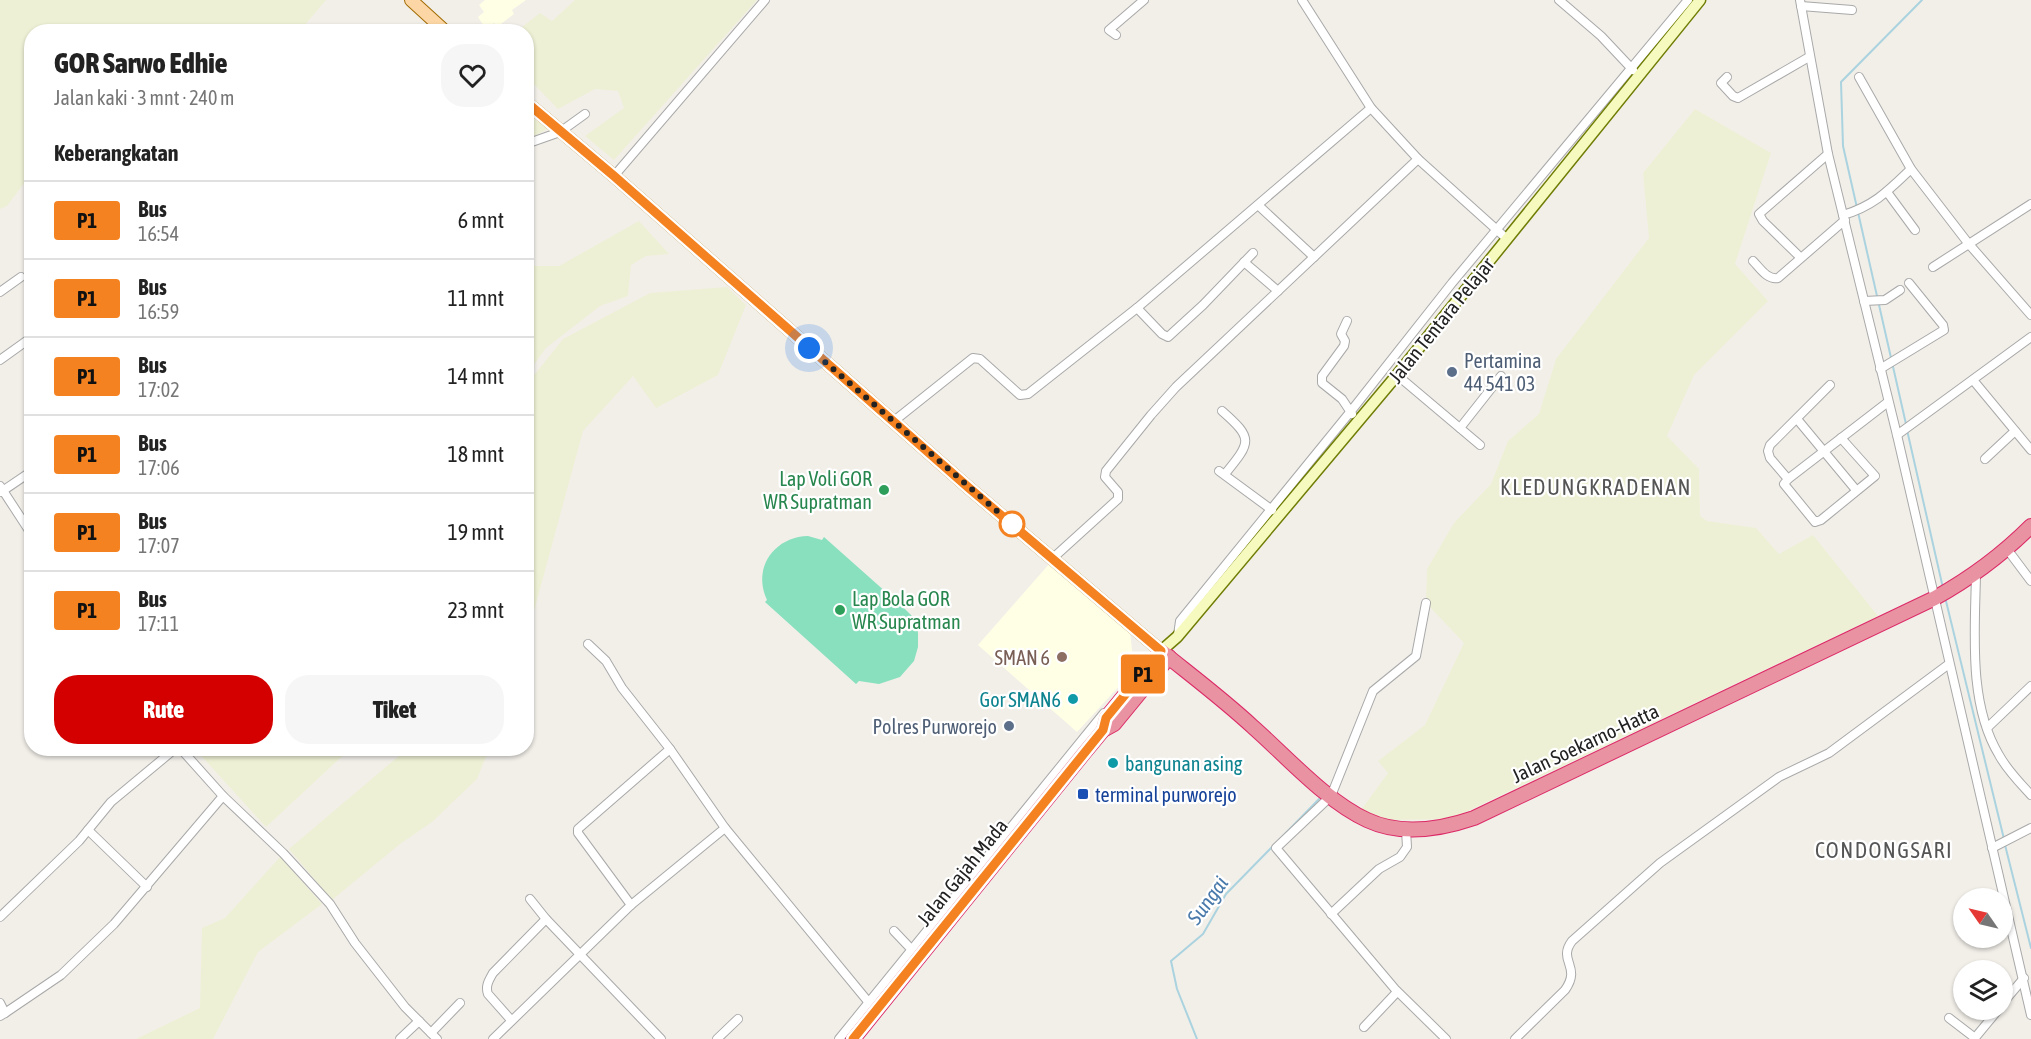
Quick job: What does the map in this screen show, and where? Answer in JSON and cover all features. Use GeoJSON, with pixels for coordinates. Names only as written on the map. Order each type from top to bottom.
{"type":"FeatureCollection","features":[{"type":"Feature","properties":{"kind":"highway","name":"Jalan Soekarno-Hatta"},"geometry":{"type":"LineString","coordinates":[[1165,654],[1252,725],[1331,796],[1367,820],[1406,830],[1449,827],[1474,818],[1941,595],[1976,574],[2031,526]]}},
{"type":"Feature","properties":{"kind":"highway","name":"Jalan Gajah Mada"},"geometry":{"type":"LineString","coordinates":[[1103,730],[1106,718],[1132,687],[1165,654]]}},
{"type":"Feature","properties":{"kind":"highway","name":"Jalan Gajah Mada"},"geometry":{"type":"LineString","coordinates":[[852,1039],[872,1006],[915,953],[1103,730],[1114,724],[1165,654]]}},
{"type":"Feature","properties":{"kind":"main road"},"geometry":{"type":"LineString","coordinates":[[411,0],[437,24]]}},
{"type":"Feature","properties":{"kind":"main road","name":"Jalan Tentara Pelajar"},"geometry":{"type":"LineString","coordinates":[[1165,654],[1274,512],[1356,424],[1397,375],[1507,239],[1635,71],[1700,0]]}},
{"type":"Feature","properties":{"kind":"main road"},"geometry":{"type":"LineString","coordinates":[[534,109],[1165,654]]}},
{"type":"Feature","properties":{"kind":"street"},"geometry":{"type":"LineString","coordinates":[[614,176],[765,0]]}},
{"type":"Feature","properties":{"kind":"street"},"geometry":{"type":"LineString","coordinates":[[1116,35],[1109,30],[1144,0]]}},
{"type":"Feature","properties":{"kind":"street"},"geometry":{"type":"LineString","coordinates":[[1302,0],[1371,108],[1418,159],[1507,239]]}},
{"type":"Feature","properties":{"kind":"street"},"geometry":{"type":"LineString","coordinates":[[1559,0],[1601,36],[1635,71]]}},
{"type":"Feature","properties":{"kind":"street"},"geometry":{"type":"LineString","coordinates":[[1222,411],[1241,427],[1246,435],[1246,441],[1238,457],[1222,472],[1274,512],[1351,411],[1496,231],[1635,71],[1688,0]]}},
{"type":"Feature","properties":{"kind":"street"},"geometry":{"type":"LineString","coordinates":[[1852,10],[1801,3],[1828,153],[1867,301],[1888,402],[1941,595],[1949,664],[2031,1015]]}},
{"type":"Feature","properties":{"kind":"street"},"geometry":{"type":"LineString","coordinates":[[1727,77],[1721,83],[1733,96],[1738,98],[1809,57]]}},
{"type":"Feature","properties":{"kind":"street"},"geometry":{"type":"LineString","coordinates":[[1859,77],[1911,169],[1968,243],[2031,315]]}},
{"type":"Feature","properties":{"kind":"street"},"geometry":{"type":"LineString","coordinates":[[894,421],[973,358],[980,359],[1020,395],[1028,394],[1137,308],[1371,108]]}},
{"type":"Feature","properties":{"kind":"street"},"geometry":{"type":"LineString","coordinates":[[534,141],[560,132],[585,114]]}},
{"type":"Feature","properties":{"kind":"street"},"geometry":{"type":"LineString","coordinates":[[1800,257],[1763,221],[1759,214],[1828,153]]}},
{"type":"Feature","properties":{"kind":"street"},"geometry":{"type":"LineString","coordinates":[[1053,558],[1118,499],[1118,492],[1105,474],[1176,387],[1418,159]]}},
{"type":"Feature","properties":{"kind":"street"},"geometry":{"type":"LineString","coordinates":[[1753,261],[1767,275],[1774,279],[1778,278],[1844,217],[1863,209],[1887,192],[1911,169]]}},
{"type":"Feature","properties":{"kind":"street"},"geometry":{"type":"LineString","coordinates":[[1887,192],[1916,230]]}},
{"type":"Feature","properties":{"kind":"street"},"geometry":{"type":"LineString","coordinates":[[1933,267],[2031,204]]}},
{"type":"Feature","properties":{"kind":"street"},"geometry":{"type":"LineString","coordinates":[[1258,205],[1314,257]]}},
{"type":"Feature","properties":{"kind":"street"},"geometry":{"type":"LineString","coordinates":[[1137,308],[1162,334],[1168,337],[1253,253]]}},
{"type":"Feature","properties":{"kind":"street"},"geometry":{"type":"LineString","coordinates":[[1244,262],[1278,291]]}},
{"type":"Feature","properties":{"kind":"street"},"geometry":{"type":"LineString","coordinates":[[0,292],[21,277]]}},
{"type":"Feature","properties":{"kind":"street"},"geometry":{"type":"LineString","coordinates":[[1880,369],[1944,330],[1943,325],[1909,283]]}},
{"type":"Feature","properties":{"kind":"street"},"geometry":{"type":"LineString","coordinates":[[1867,301],[1885,300],[1900,290]]}},
{"type":"Feature","properties":{"kind":"street"},"geometry":{"type":"LineString","coordinates":[[1347,321],[1341,330],[1345,341],[1344,346],[1322,376],[1322,383],[1342,399],[1351,411],[1356,424]]}},
{"type":"Feature","properties":{"kind":"street"},"geometry":{"type":"LineString","coordinates":[[1897,435],[2031,337]]}},
{"type":"Feature","properties":{"kind":"street"},"geometry":{"type":"LineString","coordinates":[[0,360],[24,343]]}},
{"type":"Feature","properties":{"kind":"street"},"geometry":{"type":"LineString","coordinates":[[1397,375],[1480,445]]}},
{"type":"Feature","properties":{"kind":"street"},"geometry":{"type":"LineString","coordinates":[[1460,428],[1501,376]]}},
{"type":"Feature","properties":{"kind":"street"},"geometry":{"type":"LineString","coordinates":[[1972,380],[2031,450]]}},
{"type":"Feature","properties":{"kind":"street"},"geometry":{"type":"LineString","coordinates":[[1788,478],[1770,458],[1768,452],[1770,445],[1830,385]]}},
{"type":"Feature","properties":{"kind":"street"},"geometry":{"type":"LineString","coordinates":[[1841,438],[1875,474],[1874,478],[1821,520],[1815,522],[1784,484],[1788,478],[1888,402]]}},
{"type":"Feature","properties":{"kind":"street"},"geometry":{"type":"LineString","coordinates":[[1797,419],[1856,490]]}},
{"type":"Feature","properties":{"kind":"street"},"geometry":{"type":"LineString","coordinates":[[1985,459],[2015,431]]}},
{"type":"Feature","properties":{"kind":"street"},"geometry":{"type":"LineString","coordinates":[[24,476],[1,490],[24,524]]}},
{"type":"Feature","properties":{"kind":"street"},"geometry":{"type":"LineString","coordinates":[[2007,549],[2031,581]]}},
{"type":"Feature","properties":{"kind":"street"},"geometry":{"type":"LineString","coordinates":[[1976,574],[1974,617],[1976,668],[1987,728],[1999,756],[2031,795]]}},
{"type":"Feature","properties":{"kind":"street"},"geometry":{"type":"LineString","coordinates":[[1426,603],[1416,656],[1373,691],[1331,796],[1276,848],[1397,992],[1442,1038]]}},
{"type":"Feature","properties":{"kind":"street"},"geometry":{"type":"LineString","coordinates":[[588,644],[606,661],[622,688],[670,749],[725,828],[872,1006],[839,1039]]}},
{"type":"Feature","properties":{"kind":"street"},"geometry":{"type":"LineString","coordinates":[[1515,1039],[1565,990],[1571,981],[1571,968],[1566,948],[1660,863],[1779,777],[1829,753],[1949,664]]}},
{"type":"Feature","properties":{"kind":"street"},"geometry":{"type":"LineString","coordinates":[[1987,728],[2031,686]]}},
{"type":"Feature","properties":{"kind":"street"},"geometry":{"type":"LineString","coordinates":[[894,931],[915,953],[1124,688],[1132,687]]}},
{"type":"Feature","properties":{"kind":"street"},"geometry":{"type":"LineString","coordinates":[[631,905],[578,833],[578,829],[670,749]]}},
{"type":"Feature","properties":{"kind":"street"},"geometry":{"type":"LineString","coordinates":[[0,917],[88,830],[111,802],[168,756]]}},
{"type":"Feature","properties":{"kind":"street"},"geometry":{"type":"LineString","coordinates":[[186,756],[223,796],[288,858],[330,904],[355,943],[418,1021],[434,1036],[460,1003]]}},
{"type":"Feature","properties":{"kind":"street"},"geometry":{"type":"LineString","coordinates":[[0,1002],[2,1014],[61,975],[114,924],[223,796]]}},
{"type":"Feature","properties":{"kind":"street"},"geometry":{"type":"LineString","coordinates":[[493,1039],[631,905],[725,828]]}},
{"type":"Feature","properties":{"kind":"street"},"geometry":{"type":"LineString","coordinates":[[1992,848],[2031,828]]}},
{"type":"Feature","properties":{"kind":"street"},"geometry":{"type":"LineString","coordinates":[[88,830],[147,887]]}},
{"type":"Feature","properties":{"kind":"street"},"geometry":{"type":"LineString","coordinates":[[1331,914],[1379,869],[1400,857],[1407,847],[1406,830]]}},
{"type":"Feature","properties":{"kind":"street"},"geometry":{"type":"LineString","coordinates":[[530,899],[546,919],[662,1039]]}},
{"type":"Feature","properties":{"kind":"street"},"geometry":{"type":"LineString","coordinates":[[511,1020],[488,994],[486,990],[488,982],[493,972],[546,919]]}},
{"type":"Feature","properties":{"kind":"street"},"geometry":{"type":"LineString","coordinates":[[2013,991],[2024,978]]}},
{"type":"Feature","properties":{"kind":"street"},"geometry":{"type":"LineString","coordinates":[[1364,1027],[1397,992]]}},
{"type":"Feature","properties":{"kind":"street"},"geometry":{"type":"LineString","coordinates":[[717,1039],[738,1018]]}},
{"type":"Feature","properties":{"kind":"street"},"geometry":{"type":"LineString","coordinates":[[1949,1018],[1975,1039],[1990,1020]]}},
{"type":"Feature","properties":{"kind":"street"},"geometry":{"type":"LineString","coordinates":[[400,1039],[418,1021]]}},
{"type":"Feature","properties":{"kind":"shaded area"},"geometry":{"type":"Polygon","coordinates":[[[0,0],[326,0],[306,24],[24,24],[24,183],[7,206],[0,209],[0,0]]]}},
{"type":"Feature","properties":{"kind":"shaded area"},"geometry":{"type":"Polygon","coordinates":[[[485,0],[526,0],[512,10],[514,14],[501,24],[483,24],[478,17],[484,12],[479,5],[485,0]]]}},
{"type":"Feature","properties":{"kind":"shaded area"},"geometry":{"type":"Polygon","coordinates":[[[575,0],[757,0],[614,160],[585,136],[624,108],[618,91],[595,89],[558,109],[534,84],[534,24],[526,24],[540,13],[552,21],[575,0]]]}},
{"type":"Feature","properties":{"kind":"shaded area"},"geometry":{"type":"Polygon","coordinates":[[[1695,109],[1771,153],[1735,264],[1768,301],[1694,375],[1667,436],[1699,469],[1700,516],[1707,521],[1756,528],[1779,554],[1813,535],[1878,616],[1451,819],[1387,820],[1361,810],[1388,773],[1378,761],[1425,725],[1464,643],[1426,603],[1427,569],[1454,523],[1491,484],[1508,441],[1539,414],[1556,359],[1649,238],[1643,173],[1695,109]]]}},
{"type":"Feature","properties":{"kind":"shaded area"},"geometry":{"type":"Polygon","coordinates":[[[534,119],[549,128],[534,136],[534,119]]]}},
{"type":"Feature","properties":{"kind":"shaded area"},"geometry":{"type":"Polygon","coordinates":[[[639,221],[669,254],[646,256],[631,265],[628,296],[600,306],[546,348],[534,364],[534,266],[559,266],[639,221]]]}},
{"type":"Feature","properties":{"kind":"shaded area"},"geometry":{"type":"Polygon","coordinates":[[[727,287],[746,305],[718,375],[656,408],[633,376],[583,431],[534,611],[534,375],[563,339],[650,293],[727,287]]]}},
{"type":"Feature","properties":{"kind":"shaded area","name":"SMAN 6"},"geometry":{"type":"Polygon","coordinates":[[[1050,563],[1130,631],[1134,670],[1077,732],[978,645],[1050,563]]]}},
{"type":"Feature","properties":{"kind":"shaded area"},"geometry":{"type":"Polygon","coordinates":[[[201,756],[342,756],[266,827],[201,756]]]}},
{"type":"Feature","properties":{"kind":"shaded area"},"geometry":{"type":"Polygon","coordinates":[[[399,756],[486,756],[477,779],[432,822],[400,844],[332,900],[289,849],[399,756]]]}},
{"type":"Feature","properties":{"kind":"shaded area"},"geometry":{"type":"Polygon","coordinates":[[[280,857],[322,904],[258,952],[213,1039],[136,1039],[200,1008],[202,928],[225,918],[280,857]]]}},
{"type":"Feature","properties":{"kind":"green space","name":"Lap Bola GOR WR Supratman"},"geometry":{"type":"Polygon","coordinates":[[[808,536],[822,540],[824,537],[915,619],[918,647],[914,661],[900,677],[879,684],[859,681],[856,684],[765,602],[767,600],[762,577],[769,556],[785,542],[808,536]]]}},
{"type":"Feature","properties":{"kind":"waterway"},"geometry":{"type":"LineString","coordinates":[[1906,424],[1843,146],[1841,82],[1922,0]]}},
{"type":"Feature","properties":{"kind":"waterway"},"geometry":{"type":"LineString","coordinates":[[1907,430],[1943,588]]}},
{"type":"Feature","properties":{"kind":"waterway"},"geometry":{"type":"LineString","coordinates":[[1945,597],[2004,839]]}},
{"type":"Feature","properties":{"kind":"waterway","name":"Sungai"},"geometry":{"type":"LineString","coordinates":[[1197,1039],[1177,989],[1171,961],[1203,934],[1226,894],[1321,797]]}},
{"type":"Feature","properties":{"kind":"waterway"},"geometry":{"type":"LineString","coordinates":[[2005,845],[2031,948]]}},
{"type":"Feature","properties":{"kind":"bus line","name":"P1"},"geometry":{"type":"LineString","coordinates":[[534,109],[614,176],[969,488],[1161,651],[1106,718],[1103,730],[853,1039]]}},
{"type":"Feature","properties":{"kind":"place","name":"Pertamina 44 541 03"},"geometry":{"type":"Point","coordinates":[1452,372]}},
{"type":"Feature","properties":{"kind":"place","name":"Lap Voli GOR WR Supratman"},"geometry":{"type":"Point","coordinates":[884,490]}},
{"type":"Feature","properties":{"kind":"place","name":"Lap Bola GOR WR Supratman"},"geometry":{"type":"Point","coordinates":[840,610]}},
{"type":"Feature","properties":{"kind":"place","name":"SMAN 6"},"geometry":{"type":"Point","coordinates":[1062,657]}},
{"type":"Feature","properties":{"kind":"place","name":"Gor SMAN6"},"geometry":{"type":"Point","coordinates":[1073,699]}},
{"type":"Feature","properties":{"kind":"place","name":"Polres Purworejo"},"geometry":{"type":"Point","coordinates":[1009,726]}},
{"type":"Feature","properties":{"kind":"place","name":"bangunan asing"},"geometry":{"type":"Point","coordinates":[1113,763]}},
{"type":"Feature","properties":{"kind":"place","name":"terminal purworejo"},"geometry":{"type":"Point","coordinates":[1083,794]}},
{"type":"Feature","properties":{"kind":"district","name":"KLEDUNGKRADENAN"},"geometry":{"type":"Point","coordinates":[1596,487]}},
{"type":"Feature","properties":{"kind":"district","name":"CONDONGSARI"},"geometry":{"type":"Point","coordinates":[1884,850]}},
{"type":"Feature","properties":{"kind":"route"},"geometry":{"type":"LineString","coordinates":[[809,348],[1012,524]]}}]}
